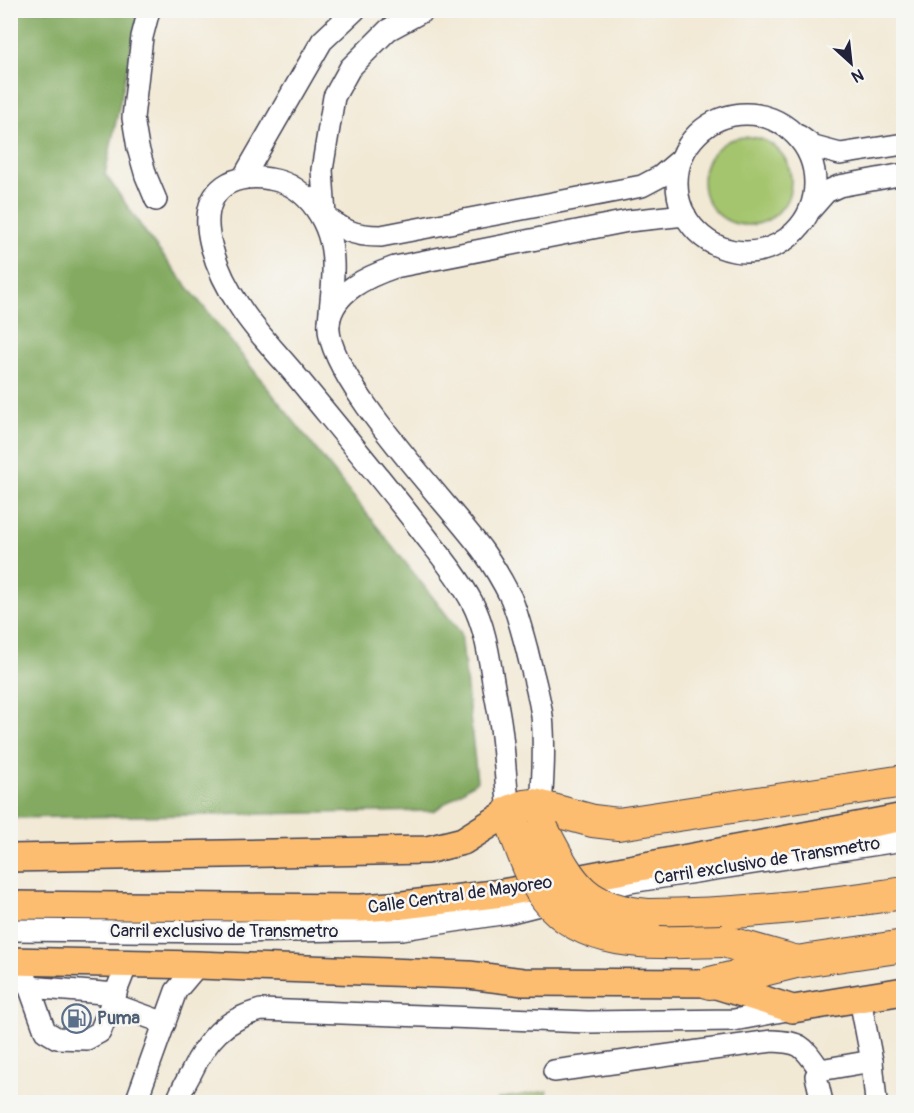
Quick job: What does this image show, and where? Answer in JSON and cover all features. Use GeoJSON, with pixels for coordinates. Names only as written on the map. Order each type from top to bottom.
{"type":"FeatureCollection","features":[{"type":"Feature","properties":{"kind":"highway"},"geometry":{"type":"LineString","coordinates":[[528,821],[618,824],[903,781]]}},
{"type":"Feature","properties":{"kind":"highway"},"geometry":{"type":"LineString","coordinates":[[528,821],[569,879],[585,895],[610,908],[629,914],[736,914],[826,905],[903,893]]}},
{"type":"Feature","properties":{"kind":"highway"},"geometry":{"type":"LineString","coordinates":[[528,821],[542,892],[560,914],[578,926],[601,935],[624,939],[682,942],[723,941],[796,962]]}},
{"type":"Feature","properties":{"kind":"highway"},"geometry":{"type":"LineString","coordinates":[[710,983],[796,962],[900,945]]}},
{"type":"Feature","properties":{"kind":"main road","name":"Calle Central de Mayoreo"},"geometry":{"type":"LineString","coordinates":[[10,906],[361,908],[404,905],[502,892],[903,817]]}},
{"type":"Feature","properties":{"kind":"main road"},"geometry":{"type":"LineString","coordinates":[[10,858],[426,850],[528,821]]}},
{"type":"Feature","properties":{"kind":"main road"},"geometry":{"type":"LineString","coordinates":[[15,961],[469,975],[523,982],[710,983],[793,1009],[903,991]]}},
{"type":"Feature","properties":{"kind":"street"},"geometry":{"type":"LineString","coordinates":[[149,10],[142,37],[133,118],[138,148],[156,200]]}},
{"type":"Feature","properties":{"kind":"street"},"geometry":{"type":"LineString","coordinates":[[243,178],[322,41],[355,10]]}},
{"type":"Feature","properties":{"kind":"street"},"geometry":{"type":"LineString","coordinates":[[416,12],[388,30],[350,68],[334,97],[322,170],[321,213],[332,253],[329,324],[333,345],[351,386],[483,551],[510,596],[521,623],[537,686],[542,718],[528,821]]}},
{"type":"Feature","properties":{"kind":"street"},"geometry":{"type":"LineString","coordinates":[[903,144],[840,154],[814,147],[773,119],[752,114],[729,116],[709,125],[692,140],[681,159],[677,178],[678,197],[685,215],[698,233],[716,246],[738,252],[760,251],[781,243],[799,228],[810,209],[826,192],[839,186],[903,174]]}},
{"type":"Feature","properties":{"kind":"street"},"geometry":{"type":"LineString","coordinates":[[792,131],[806,147],[814,167],[816,189],[810,209]]}},
{"type":"Feature","properties":{"kind":"street"},"geometry":{"type":"LineString","coordinates":[[528,821],[502,734],[486,639],[473,603],[447,564],[382,480],[239,307],[218,267],[211,247],[207,222],[211,203],[224,187],[243,178],[260,177],[277,180],[293,187],[306,197],[334,224],[365,236],[381,236],[642,186],[661,176],[681,159]]}},
{"type":"Feature","properties":{"kind":"street"},"geometry":{"type":"LineString","coordinates":[[329,324],[334,307],[345,294],[369,276],[395,267],[628,221],[685,215]]}},
{"type":"Feature","properties":{"kind":"street","name":"Carril exclusivo de Transmetro"},"geometry":{"type":"LineString","coordinates":[[10,930],[237,932],[402,930],[507,913],[630,882],[903,840]]}},
{"type":"Feature","properties":{"kind":"street"},"geometry":{"type":"LineString","coordinates":[[15,961],[29,987],[45,1031],[57,1038],[87,1039],[100,1032],[127,964]]}},
{"type":"Feature","properties":{"kind":"street"},"geometry":{"type":"LineString","coordinates":[[136,1102],[176,991],[198,965]]}},
{"type":"Feature","properties":{"kind":"street"},"geometry":{"type":"LineString","coordinates":[[29,987],[114,999],[165,1023]]}},
{"type":"Feature","properties":{"kind":"street"},"geometry":{"type":"LineString","coordinates":[[860,999],[872,1061],[876,1102]]}},
{"type":"Feature","properties":{"kind":"street"},"geometry":{"type":"LineString","coordinates":[[177,1102],[202,1049],[220,1029],[240,1016],[261,1010],[588,1022],[734,1020],[793,1009]]}},
{"type":"Feature","properties":{"kind":"street"},"geometry":{"type":"LineString","coordinates":[[554,1071],[772,1041],[794,1042],[807,1051],[820,1070]]}},
{"type":"Feature","properties":{"kind":"street"},"geometry":{"type":"LineString","coordinates":[[822,1102],[816,1076],[820,1070],[872,1061]]}},
{"type":"Feature","properties":{"kind":"green space"},"geometry":{"type":"Polygon","coordinates":[[[10,11],[139,11],[105,174],[150,239],[461,633],[477,781],[434,811],[11,818],[10,11]]]}},
{"type":"Feature","properties":{"kind":"green space"},"geometry":{"type":"Polygon","coordinates":[[[747,137],[772,144],[784,156],[791,181],[784,206],[772,218],[747,225],[722,218],[710,206],[703,181],[710,156],[722,144],[747,137]]]}},
{"type":"Feature","properties":{"kind":"green space"},"geometry":{"type":"Polygon","coordinates":[[[547,1091],[548,1102],[498,1102],[498,1099],[547,1091]]]}},
{"type":"Feature","properties":{"kind":"place","name":"Puma"},"geometry":{"type":"Point","coordinates":[76,1018]}}]}
